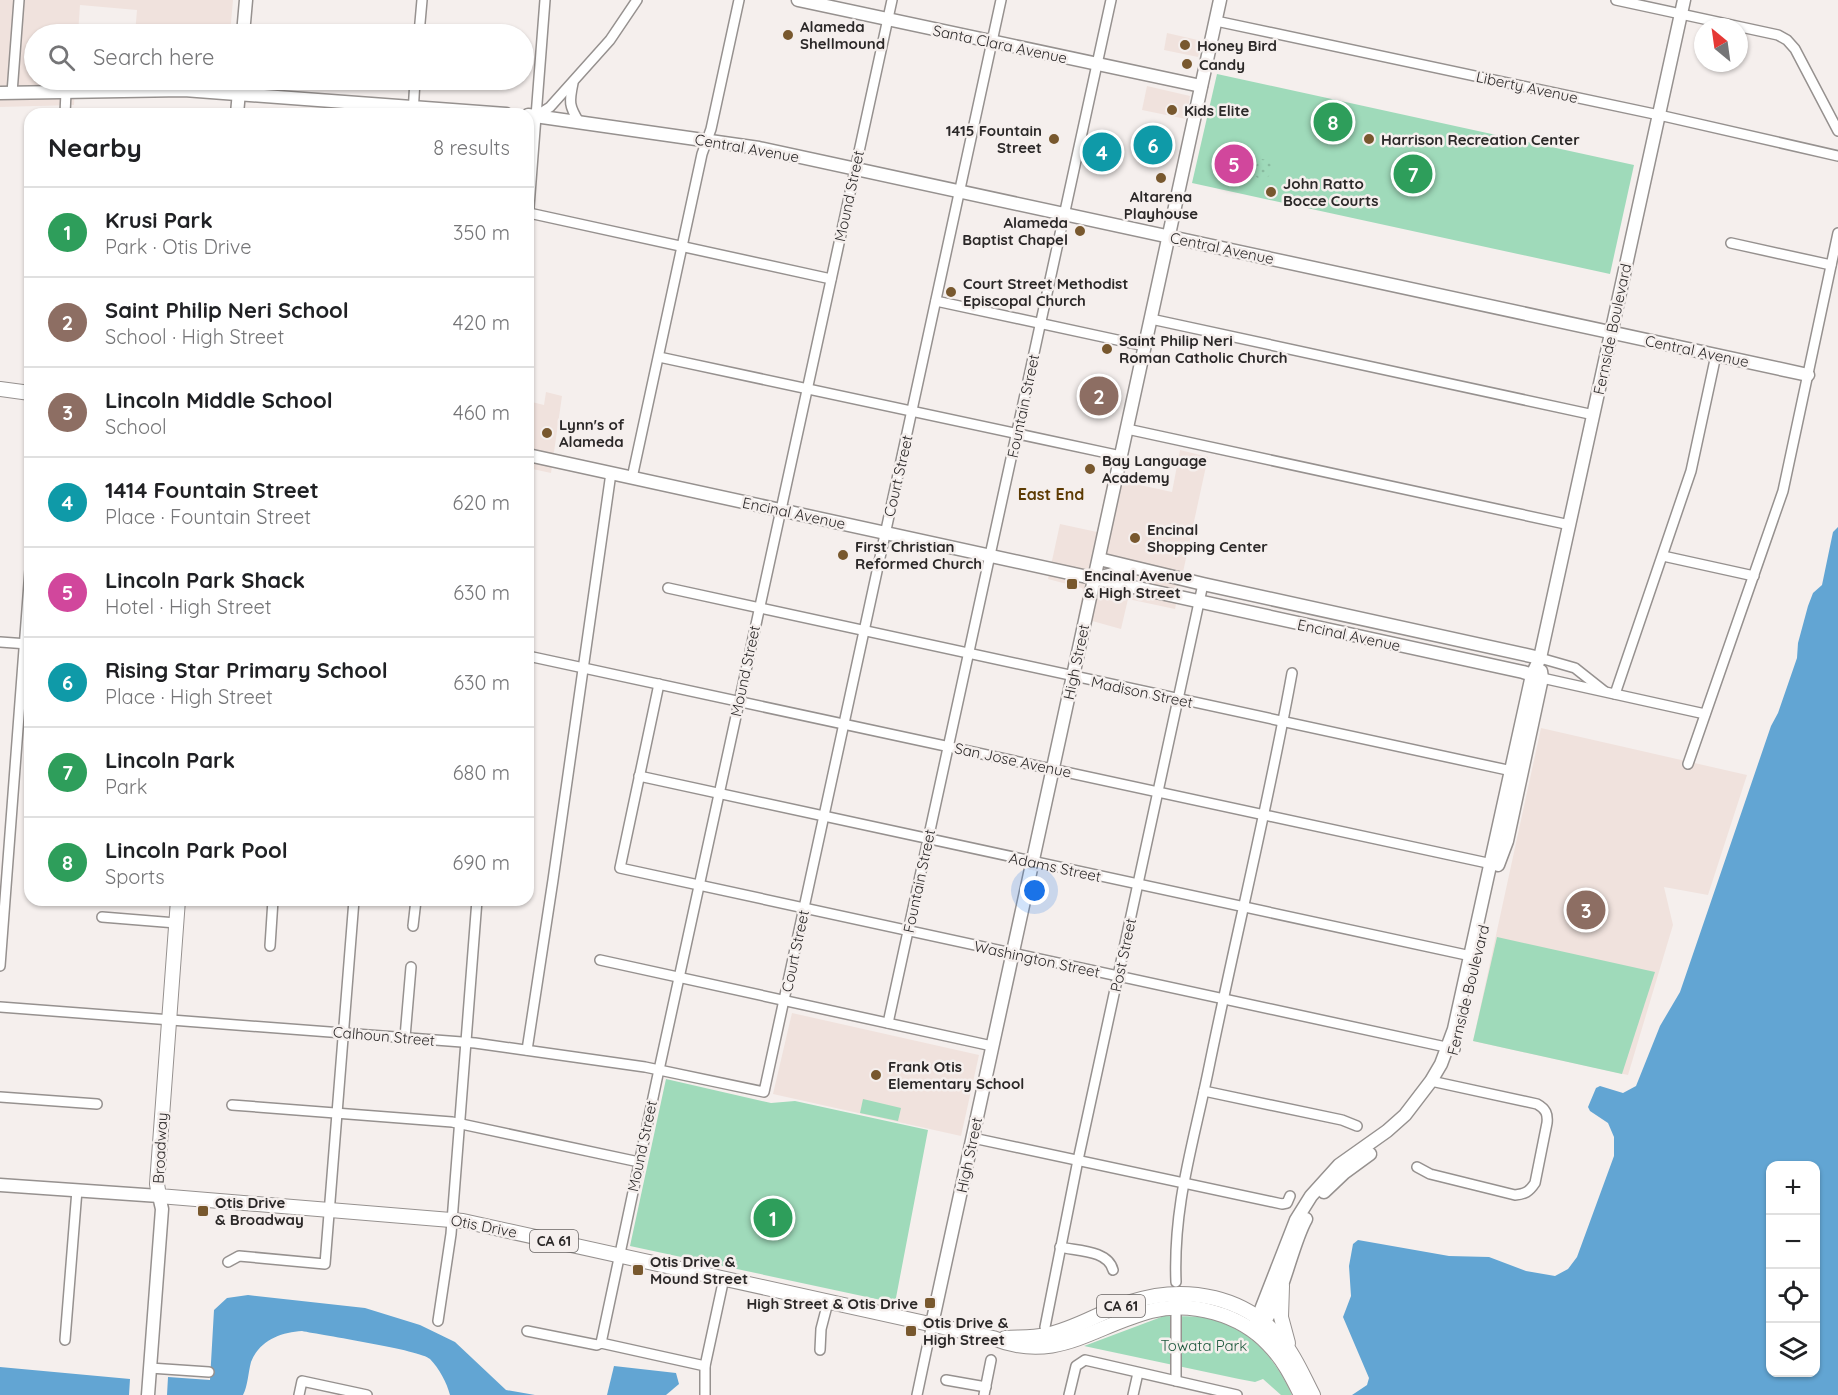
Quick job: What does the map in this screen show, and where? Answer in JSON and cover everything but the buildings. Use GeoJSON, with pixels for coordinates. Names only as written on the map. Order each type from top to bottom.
{"type":"FeatureCollection","features":[{"type":"Feature","properties":{"kind":"main road"},"geometry":{"type":"LineString","coordinates":[[244,24],[246,0]]}},
{"type":"Feature","properties":{"kind":"main road","name":"Santa Clara Avenue"},"geometry":{"type":"LineString","coordinates":[[798,0],[1202,86]]}},
{"type":"Feature","properties":{"kind":"main road","name":"High Street"},"geometry":{"type":"LineString","coordinates":[[932,1324],[1220,0]]}},
{"type":"Feature","properties":{"kind":"main road","name":"Fernside Boulevard"},"geometry":{"type":"LineString","coordinates":[[1451,1048],[1471,956],[1495,864],[1507,841],[1540,658],[1684,0]]}},
{"type":"Feature","properties":{"kind":"main road"},"geometry":{"type":"LineString","coordinates":[[6,93],[171,90],[380,108]]}},
{"type":"Feature","properties":{"kind":"main road"},"geometry":{"type":"LineString","coordinates":[[237,108],[239,90]]}},
{"type":"Feature","properties":{"kind":"main road","name":"Central Avenue"},"geometry":{"type":"LineString","coordinates":[[534,116],[759,148],[1808,375]]}},
{"type":"Feature","properties":{"kind":"main road"},"geometry":{"type":"LineString","coordinates":[[0,389],[24,392]]}},
{"type":"Feature","properties":{"kind":"main road","name":"Encinal Avenue"},"geometry":{"type":"LineString","coordinates":[[534,456],[1537,676]]}},
{"type":"Feature","properties":{"kind":"main road","name":"Encinal Avenue"},"geometry":{"type":"LineString","coordinates":[[1099,559],[1135,569],[1540,658]]}},
{"type":"Feature","properties":{"kind":"main road","name":"Encinal Avenue"},"geometry":{"type":"LineString","coordinates":[[1095,578],[1135,569]]}},
{"type":"Feature","properties":{"kind":"main road","name":"Fernside Boulevard"},"geometry":{"type":"LineString","coordinates":[[1259,1324],[1282,1286],[1303,1224],[1318,1200],[1344,1173],[1391,1139],[1410,1121],[1436,1082],[1451,1048],[1495,864],[1508,787],[1537,676]]}},
{"type":"Feature","properties":{"kind":"main road"},"geometry":{"type":"LineString","coordinates":[[1508,787],[1511,795],[1507,816],[1510,824]]}},
{"type":"Feature","properties":{"kind":"main road","name":"Broadway"},"geometry":{"type":"LineString","coordinates":[[148,1395],[162,1209],[157,1184],[177,906]]}},
{"type":"Feature","properties":{"kind":"main road","name":"Fernside Boulevard"},"geometry":{"type":"LineString","coordinates":[[1259,1324],[1296,1220],[1311,1196],[1340,1165],[1388,1131],[1436,1082]]}},
{"type":"Feature","properties":{"kind":"main road","name":"Otis Drive"},"geometry":{"type":"LineString","coordinates":[[0,1185],[452,1220],[932,1324],[1026,1347],[1060,1345],[1150,1312],[1176,1307],[1197,1309],[1259,1324]]}},
{"type":"Feature","properties":{"kind":"main road"},"geometry":{"type":"LineString","coordinates":[[1282,1286],[1281,1317],[1290,1351]]}},
{"type":"Feature","properties":{"kind":"main road","name":"Otis Drive"},"geometry":{"type":"LineString","coordinates":[[993,1338],[1046,1335],[1078,1325],[1152,1295],[1197,1293],[1238,1306],[1259,1324],[1278,1335],[1290,1351],[1313,1395]]}},
{"type":"Feature","properties":{"kind":"main road","name":"Otis Drive"},"geometry":{"type":"LineString","coordinates":[[1259,1324],[1301,1395]]}},
{"type":"Feature","properties":{"kind":"street"},"geometry":{"type":"LineString","coordinates":[[6,93],[19,0]]}},
{"type":"Feature","properties":{"kind":"street"},"geometry":{"type":"LineString","coordinates":[[420,24],[422,0]]}},
{"type":"Feature","properties":{"kind":"street"},"geometry":{"type":"LineString","coordinates":[[533,108],[545,0]]}},
{"type":"Feature","properties":{"kind":"street"},"geometry":{"type":"LineString","coordinates":[[534,115],[550,107],[574,81],[610,40],[637,0]]}},
{"type":"Feature","properties":{"kind":"street"},"geometry":{"type":"LineString","coordinates":[[632,478],[702,154],[707,141],[739,0]]}},
{"type":"Feature","properties":{"kind":"street","name":"Mound Street"},"geometry":{"type":"LineString","coordinates":[[601,1343],[658,1070],[892,0]]}},
{"type":"Feature","properties":{"kind":"street","name":"Court Street"},"geometry":{"type":"LineString","coordinates":[[764,1092],[1001,0]]}},
{"type":"Feature","properties":{"kind":"street","name":"Fountain Street"},"geometry":{"type":"LineString","coordinates":[[888,1023],[1111,0]]}},
{"type":"Feature","properties":{"kind":"street"},"geometry":{"type":"LineString","coordinates":[[1616,0],[1778,35],[1787,40],[1795,49],[1838,131]]}},
{"type":"Feature","properties":{"kind":"street","name":"Liberty Avenue"},"geometry":{"type":"LineString","coordinates":[[1216,21],[1659,115],[1838,156]]}},
{"type":"Feature","properties":{"kind":"street"},"geometry":{"type":"LineString","coordinates":[[574,81],[570,102],[579,122]]}},
{"type":"Feature","properties":{"kind":"street"},"geometry":{"type":"LineString","coordinates":[[413,108],[415,90]]}},
{"type":"Feature","properties":{"kind":"street"},"geometry":{"type":"LineString","coordinates":[[65,108],[66,92]]}},
{"type":"Feature","properties":{"kind":"street"},"geometry":{"type":"LineString","coordinates":[[534,214],[831,279]]}},
{"type":"Feature","properties":{"kind":"street"},"geometry":{"type":"LineString","coordinates":[[1688,764],[1783,491],[1838,233]]}},
{"type":"Feature","properties":{"kind":"street"},"geometry":{"type":"LineString","coordinates":[[1731,243],[1831,265]]}},
{"type":"Feature","properties":{"kind":"street"},"geometry":{"type":"LineString","coordinates":[[936,301],[1145,346]]}},
{"type":"Feature","properties":{"kind":"street"},"geometry":{"type":"LineString","coordinates":[[1150,319],[1594,415]]}},
{"type":"Feature","properties":{"kind":"street"},"geometry":{"type":"LineString","coordinates":[[1615,693],[1691,471],[1716,355]]}},
{"type":"Feature","properties":{"kind":"street"},"geometry":{"type":"LineString","coordinates":[[658,357],[1121,456]]}},
{"type":"Feature","properties":{"kind":"street"},"geometry":{"type":"LineString","coordinates":[[1127,429],[1570,525]]}},
{"type":"Feature","properties":{"kind":"street"},"geometry":{"type":"LineString","coordinates":[[527,1050],[611,473]]}},
{"type":"Feature","properties":{"kind":"street"},"geometry":{"type":"LineString","coordinates":[[1663,556],[1754,576]]}},
{"type":"Feature","properties":{"kind":"street","name":"Post Street"},"geometry":{"type":"LineString","coordinates":[[1045,1327],[1078,1160],[1203,584]]}},
{"type":"Feature","properties":{"kind":"street","name":"Madison Street"},"geometry":{"type":"LineString","coordinates":[[668,588],[1512,771]]}},
{"type":"Feature","properties":{"kind":"street"},"geometry":{"type":"LineString","coordinates":[[1306,625],[1310,608]]}},
{"type":"Feature","properties":{"kind":"street"},"geometry":{"type":"LineString","coordinates":[[0,642],[24,644]]}},
{"type":"Feature","properties":{"kind":"street","name":"San Jose Avenue"},"geometry":{"type":"LineString","coordinates":[[534,657],[1495,864]]}},
{"type":"Feature","properties":{"kind":"street","name":"Encinal Avenue"},"geometry":{"type":"LineString","coordinates":[[1540,658],[1575,668],[1604,691]]}},
{"type":"Feature","properties":{"kind":"street"},"geometry":{"type":"LineString","coordinates":[[1176,1282],[1174,1247],[1182,1183],[1204,1091],[1292,673]]}},
{"type":"Feature","properties":{"kind":"street","name":"Encinal Avenue"},"geometry":{"type":"LineString","coordinates":[[1537,676],[1705,714]]}},
{"type":"Feature","properties":{"kind":"street"},"geometry":{"type":"LineString","coordinates":[[0,966],[24,680]]}},
{"type":"Feature","properties":{"kind":"street"},"geometry":{"type":"LineString","coordinates":[[639,776],[659,684]]}},
{"type":"Feature","properties":{"kind":"street","name":"Adams Street"},"geometry":{"type":"LineString","coordinates":[[639,776],[1471,956]]}},
{"type":"Feature","properties":{"kind":"street","name":"Washington Street"},"geometry":{"type":"LineString","coordinates":[[639,776],[620,868],[1451,1048]]}},
{"type":"Feature","properties":{"kind":"street"},"geometry":{"type":"LineString","coordinates":[[270,946],[273,906]]}},
{"type":"Feature","properties":{"kind":"street"},"geometry":{"type":"LineString","coordinates":[[228,1262],[239,1256],[325,1264],[354,906]]}},
{"type":"Feature","properties":{"kind":"street"},"geometry":{"type":"LineString","coordinates":[[413,926],[415,906]]}},
{"type":"Feature","properties":{"kind":"street"},"geometry":{"type":"LineString","coordinates":[[438,1321],[452,1220],[477,906]]}},
{"type":"Feature","properties":{"kind":"street"},"geometry":{"type":"LineString","coordinates":[[102,917],[176,923]]}},
{"type":"Feature","properties":{"kind":"street"},"geometry":{"type":"LineString","coordinates":[[600,960],[992,1046]]}},
{"type":"Feature","properties":{"kind":"street"},"geometry":{"type":"LineString","coordinates":[[405,1037],[411,967]]}},
{"type":"Feature","properties":{"kind":"street","name":"Calhoun Street"},"geometry":{"type":"LineString","coordinates":[[0,1007],[466,1042],[658,1070],[764,1092]]}},
{"type":"Feature","properties":{"kind":"street"},"geometry":{"type":"LineString","coordinates":[[1418,1167],[1430,1174],[1515,1195],[1524,1194],[1531,1190],[1534,1183],[1547,1124],[1548,1116],[1537,1104],[1436,1082]]}},
{"type":"Feature","properties":{"kind":"street"},"geometry":{"type":"LineString","coordinates":[[1204,1091],[1342,1120],[1357,1126]]}},
{"type":"Feature","properties":{"kind":"street"},"geometry":{"type":"LineString","coordinates":[[0,1098],[97,1104]]}},
{"type":"Feature","properties":{"kind":"street"},"geometry":{"type":"LineString","coordinates":[[232,1105],[460,1123],[639,1162]]}},
{"type":"Feature","properties":{"kind":"street"},"geometry":{"type":"LineString","coordinates":[[972,1138],[1282,1204],[1287,1203],[1290,1196]]}},
{"type":"Feature","properties":{"kind":"street"},"geometry":{"type":"LineString","coordinates":[[65,1340],[76,1190]]}},
{"type":"Feature","properties":{"kind":"street"},"geometry":{"type":"LineString","coordinates":[[1060,1247],[1101,1256],[1111,1264],[1113,1270]]}},
{"type":"Feature","properties":{"kind":"street"},"geometry":{"type":"LineString","coordinates":[[705,1395],[705,1366],[724,1278]]}},
{"type":"Feature","properties":{"kind":"street"},"geometry":{"type":"LineString","coordinates":[[820,1350],[821,1329],[828,1302]]}},
{"type":"Feature","properties":{"kind":"street"},"geometry":{"type":"LineString","coordinates":[[1176,1307],[1176,1381]]}},
{"type":"Feature","properties":{"kind":"street"},"geometry":{"type":"LineString","coordinates":[[917,1395],[932,1324]]}},
{"type":"Feature","properties":{"kind":"street"},"geometry":{"type":"LineString","coordinates":[[527,1331],[597,1346],[601,1343],[705,1366]]}},
{"type":"Feature","properties":{"kind":"street"},"geometry":{"type":"LineString","coordinates":[[946,1380],[985,1391],[991,1360]]}},
{"type":"Feature","properties":{"kind":"street"},"geometry":{"type":"LineString","coordinates":[[1069,1395],[1076,1366],[1085,1360],[1237,1395]]}},
{"type":"Feature","properties":{"kind":"street"},"geometry":{"type":"LineString","coordinates":[[150,1368],[209,1372]]}},
{"type":"Feature","properties":{"kind":"street"},"geometry":{"type":"LineString","coordinates":[[1133,1395],[1138,1373]]}},
{"type":"Feature","properties":{"kind":"street"},"geometry":{"type":"LineString","coordinates":[[299,1395],[302,1381],[367,1395]]}},
{"type":"Feature","properties":{"kind":"shaded area"},"geometry":{"type":"Polygon","coordinates":[[[0,0],[233,0],[231,24],[136,24],[137,10],[80,5],[79,24],[24,24],[24,90],[75,90],[74,105],[0,107],[0,0]]]}},
{"type":"Feature","properties":{"kind":"shaded area","name":"Honey Bird"},"geometry":{"type":"Polygon","coordinates":[[[1167,33],[1202,41],[1198,57],[1164,50],[1167,33]]]}},
{"type":"Feature","properties":{"kind":"shaded area"},"geometry":{"type":"Polygon","coordinates":[[[1147,86],[1190,96],[1186,119],[1142,110],[1147,86]]]}},
{"type":"Feature","properties":{"kind":"shaded area"},"geometry":{"type":"Polygon","coordinates":[[[546,392],[562,396],[551,473],[534,469],[534,402],[544,405],[546,392]]]}},
{"type":"Feature","properties":{"kind":"shaded area"},"geometry":{"type":"Polygon","coordinates":[[[1180,450],[1208,457],[1175,609],[1128,599],[1121,629],[1078,617],[1082,588],[1048,579],[1060,524],[1097,532],[1108,478],[1172,492],[1180,450]]]}},
{"type":"Feature","properties":{"kind":"shaded area"},"geometry":{"type":"Polygon","coordinates":[[[1541,728],[1747,775],[1708,895],[1664,887],[1673,925],[1628,1075],[1473,1041],[1541,728]]]}},
{"type":"Feature","properties":{"kind":"shaded area","name":"Frank Otis Elementary School"},"geometry":{"type":"Polygon","coordinates":[[[792,1013],[979,1055],[961,1136],[773,1094],[792,1013]]]}},
{"type":"Feature","properties":{"kind":"green space"},"geometry":{"type":"Polygon","coordinates":[[[1217,74],[1634,165],[1610,274],[1192,183],[1217,74]]]}},
{"type":"Feature","properties":{"kind":"green space"},"geometry":{"type":"Polygon","coordinates":[[[1262,159],[1269,162],[1272,169],[1269,176],[1262,179],[1255,176],[1252,169],[1255,162],[1262,159]]]}},
{"type":"Feature","properties":{"kind":"green space"},"geometry":{"type":"Polygon","coordinates":[[[1497,937],[1655,972],[1622,1074],[1473,1041],[1497,937]]]}},
{"type":"Feature","properties":{"kind":"green space"},"geometry":{"type":"Polygon","coordinates":[[[666,1079],[771,1103],[795,1101],[928,1130],[895,1303],[630,1246],[666,1079]]]}},
{"type":"Feature","properties":{"kind":"green space"},"geometry":{"type":"Polygon","coordinates":[[[863,1099],[901,1108],[898,1121],[860,1113],[863,1099]]]}},
{"type":"Feature","properties":{"kind":"green space","name":"Towata Park"},"geometry":{"type":"Polygon","coordinates":[[[1164,1316],[1205,1318],[1238,1330],[1250,1338],[1270,1358],[1292,1395],[1281,1395],[1263,1379],[1255,1382],[1084,1346],[1164,1316]]]}},
{"type":"Feature","properties":{"kind":"water"},"geometry":{"type":"Polygon","coordinates":[[[1341,114],[1350,116],[1344,142],[1335,140],[1341,114]]]}},
{"type":"Feature","properties":{"kind":"water"},"geometry":{"type":"Polygon","coordinates":[[[1838,527],[1838,1395],[1352,1395],[1367,1385],[1369,1378],[1343,1317],[1351,1296],[1349,1266],[1353,1244],[1358,1240],[1449,1256],[1489,1257],[1526,1271],[1555,1276],[1568,1269],[1577,1257],[1614,1156],[1614,1137],[1608,1123],[1590,1111],[1588,1107],[1596,1088],[1600,1086],[1623,1093],[1636,1086],[1660,1026],[1680,992],[1771,726],[1778,713],[1797,658],[1798,643],[1808,606],[1813,593],[1822,585],[1833,532],[1838,527]]]}},
{"type":"Feature","properties":{"kind":"water"},"geometry":{"type":"Polygon","coordinates":[[[248,1295],[365,1308],[420,1325],[455,1342],[506,1390],[535,1395],[450,1395],[436,1367],[430,1359],[423,1355],[302,1331],[286,1333],[259,1348],[251,1362],[243,1395],[167,1395],[168,1377],[210,1380],[214,1310],[227,1298],[248,1295]]]}},
{"type":"Feature","properties":{"kind":"water"},"geometry":{"type":"Polygon","coordinates":[[[614,1366],[676,1373],[679,1384],[666,1395],[607,1395],[614,1366]]]}},
{"type":"Feature","properties":{"kind":"water"},"geometry":{"type":"Polygon","coordinates":[[[0,1367],[130,1379],[129,1395],[0,1395],[0,1367]]]}},
{"type":"Feature","properties":{"kind":"place","name":"Alameda Shellmound"},"geometry":{"type":"Point","coordinates":[788,35]}},
{"type":"Feature","properties":{"kind":"place","name":"Honey Bird"},"geometry":{"type":"Point","coordinates":[1185,45]}},
{"type":"Feature","properties":{"kind":"place","name":"Candy"},"geometry":{"type":"Point","coordinates":[1187,64]}},
{"type":"Feature","properties":{"kind":"place","name":"Kids Elite"},"geometry":{"type":"Point","coordinates":[1172,110]}},
{"type":"Feature","properties":{"kind":"place","name":"Lincoln Park Pool"},"geometry":{"type":"Point","coordinates":[1333,122]}},
{"type":"Feature","properties":{"kind":"place","name":"1415 Fountain Street"},"geometry":{"type":"Point","coordinates":[1054,139]}},
{"type":"Feature","properties":{"kind":"place","name":"Harrison Recreation Center"},"geometry":{"type":"Point","coordinates":[1369,139]}},
{"type":"Feature","properties":{"kind":"place","name":"Rising Star Primary School"},"geometry":{"type":"Point","coordinates":[1153,145]}},
{"type":"Feature","properties":{"kind":"place","name":"1414 Fountain Street"},"geometry":{"type":"Point","coordinates":[1102,152]}},
{"type":"Feature","properties":{"kind":"place","name":"Lincoln Park Shack"},"geometry":{"type":"Point","coordinates":[1234,164]}},
{"type":"Feature","properties":{"kind":"place","name":"Lincoln Park"},"geometry":{"type":"Point","coordinates":[1413,174]}},
{"type":"Feature","properties":{"kind":"place","name":"Altarena Playhouse"},"geometry":{"type":"Point","coordinates":[1161,178]}},
{"type":"Feature","properties":{"kind":"place","name":"John Ratto Bocce Courts"},"geometry":{"type":"Point","coordinates":[1271,192]}},
{"type":"Feature","properties":{"kind":"place","name":"Alameda Baptist Chapel"},"geometry":{"type":"Point","coordinates":[1080,231]}},
{"type":"Feature","properties":{"kind":"place","name":"Court Street Methodist Episcopal Church"},"geometry":{"type":"Point","coordinates":[951,292]}},
{"type":"Feature","properties":{"kind":"place","name":"Saint Philip Neri Roman Catholic Church"},"geometry":{"type":"Point","coordinates":[1107,349]}},
{"type":"Feature","properties":{"kind":"place","name":"Saint Philip Neri School"},"geometry":{"type":"Point","coordinates":[1099,396]}},
{"type":"Feature","properties":{"kind":"place","name":"Lynn's of Alameda"},"geometry":{"type":"Point","coordinates":[547,433]}},
{"type":"Feature","properties":{"kind":"place","name":"Bay Language Academy"},"geometry":{"type":"Point","coordinates":[1090,469]}},
{"type":"Feature","properties":{"kind":"place","name":"Encinal Shopping Center"},"geometry":{"type":"Point","coordinates":[1135,538]}},
{"type":"Feature","properties":{"kind":"place","name":"First Christian Reformed Church"},"geometry":{"type":"Point","coordinates":[843,555]}},
{"type":"Feature","properties":{"kind":"place","name":"Encinal Avenue & High Street"},"geometry":{"type":"Point","coordinates":[1072,584]}},
{"type":"Feature","properties":{"kind":"place","name":"Lincoln Middle School"},"geometry":{"type":"Point","coordinates":[1586,910]}},
{"type":"Feature","properties":{"kind":"place","name":"Frank Otis Elementary School"},"geometry":{"type":"Point","coordinates":[876,1075]}},
{"type":"Feature","properties":{"kind":"place","name":"Otis Drive & Broadway"},"geometry":{"type":"Point","coordinates":[203,1211]}},
{"type":"Feature","properties":{"kind":"place","name":"Krusi Park"},"geometry":{"type":"Point","coordinates":[773,1218]}},
{"type":"Feature","properties":{"kind":"place","name":"Otis Drive & Mound Street"},"geometry":{"type":"Point","coordinates":[638,1270]}},
{"type":"Feature","properties":{"kind":"place","name":"High Street & Otis Drive"},"geometry":{"type":"Point","coordinates":[930,1303]}},
{"type":"Feature","properties":{"kind":"place","name":"Otis Drive & High Street"},"geometry":{"type":"Point","coordinates":[911,1331]}},
{"type":"Feature","properties":{"kind":"district","name":"East End"},"geometry":{"type":"Point","coordinates":[1051,494]}}]}
